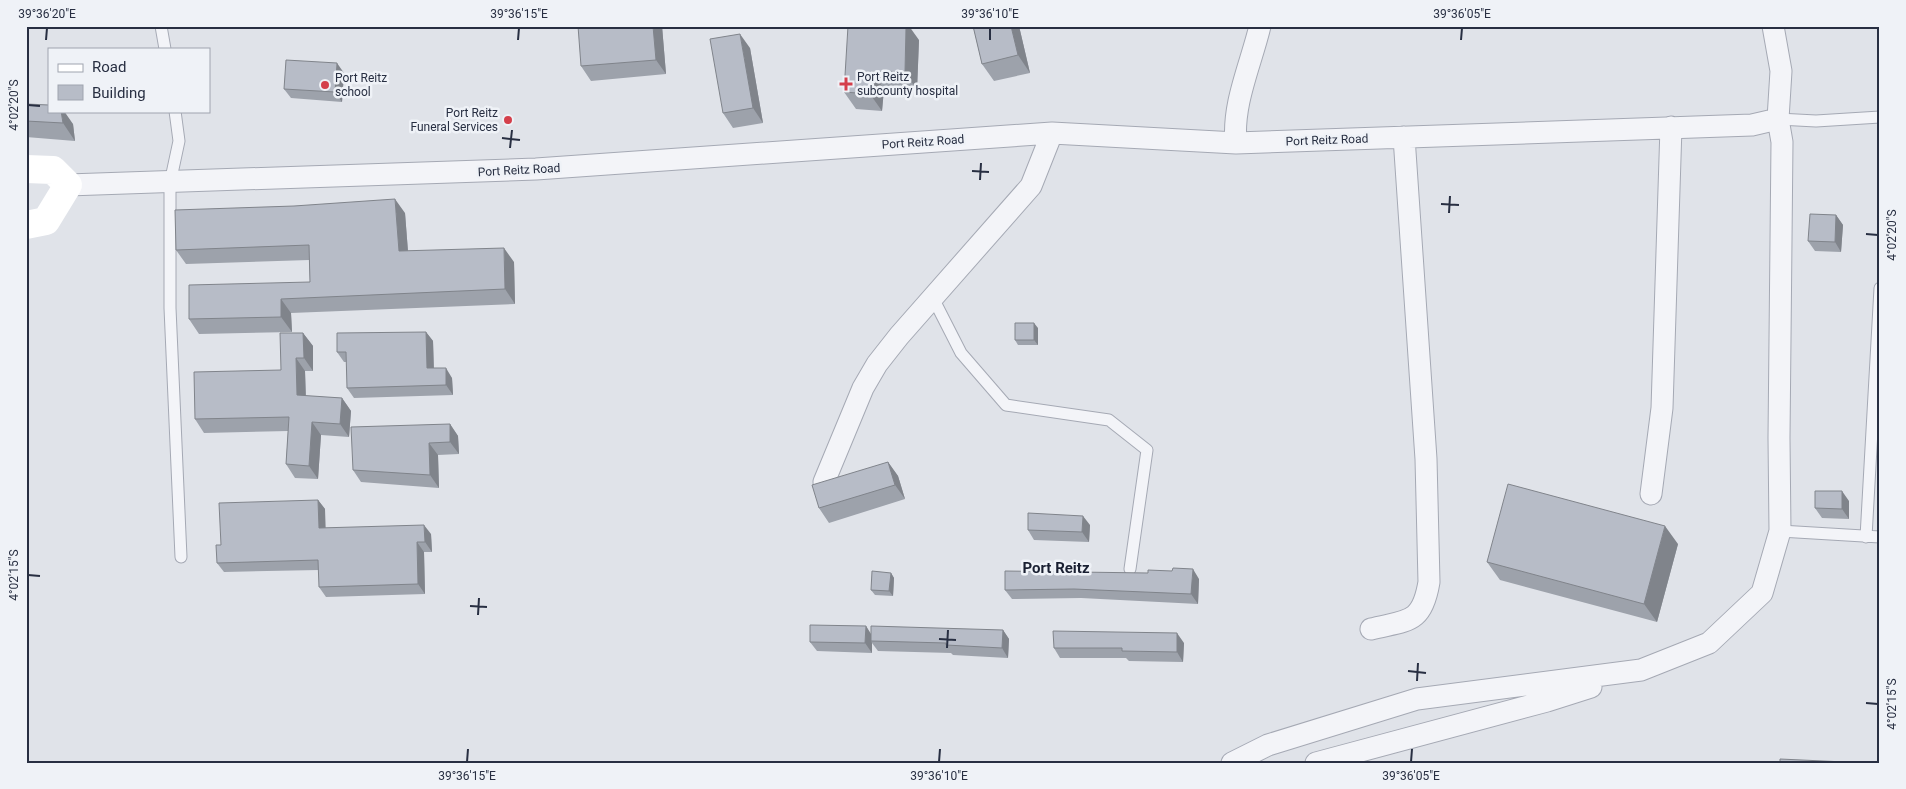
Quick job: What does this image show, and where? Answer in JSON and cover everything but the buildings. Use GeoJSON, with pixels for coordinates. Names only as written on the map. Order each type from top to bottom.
{"type":"FeatureCollection","features":[{"type":"Feature","properties":{"kind":"main road"},"geometry":{"type":"LineString","coordinates":[[26,169],[53,170],[68,185],[46,221],[26,225]]}},
{"type":"Feature","properties":{"kind":"street"},"geometry":{"type":"LineString","coordinates":[[1236,143],[1235,128],[1238,109],[1260,26]]}},
{"type":"Feature","properties":{"kind":"street"},"geometry":{"type":"LineString","coordinates":[[1316,763],[1546,701],[1641,670],[1709,643],[1762,593],[1780,531],[1778,438],[1782,142],[1778,119],[1781,71],[1773,26]]}},
{"type":"Feature","properties":{"kind":"street","name":"Port Reitz Road"},"geometry":{"type":"LineString","coordinates":[[68,185],[536,169],[1052,133],[1236,143],[1752,125],[1778,119]]}},
{"type":"Feature","properties":{"kind":"street"},"geometry":{"type":"LineString","coordinates":[[1651,494],[1662,408],[1671,127]]}},
{"type":"Feature","properties":{"kind":"street"},"geometry":{"type":"LineString","coordinates":[[824,482],[863,388],[877,364],[898,336],[1031,186],[1052,133]]}},
{"type":"Feature","properties":{"kind":"street"},"geometry":{"type":"LineString","coordinates":[[1371,628],[1409,620],[1419,614],[1426,600],[1429,582],[1426,458],[1404,137]]}},
{"type":"Feature","properties":{"kind":"street"},"geometry":{"type":"LineString","coordinates":[[1232,763],[1268,745],[1417,699],[1641,670]]}},
{"type":"Feature","properties":{"kind":"lane"},"geometry":{"type":"LineString","coordinates":[[161,26],[165,48]]}},
{"type":"Feature","properties":{"kind":"lane"},"geometry":{"type":"LineString","coordinates":[[175,112],[179,141],[170,183],[170,308],[181,557]]}},
{"type":"Feature","properties":{"kind":"lane"},"geometry":{"type":"LineString","coordinates":[[1778,119],[1816,121],[1880,117]]}},
{"type":"Feature","properties":{"kind":"lane"},"geometry":{"type":"LineString","coordinates":[[1866,537],[1880,288]]}},
{"type":"Feature","properties":{"kind":"lane"},"geometry":{"type":"LineString","coordinates":[[933,298],[961,353],[1006,404],[1109,420],[1147,450],[1130,569]]}},
{"type":"Feature","properties":{"kind":"lane"},"geometry":{"type":"LineString","coordinates":[[1780,531],[1880,537]]}},
{"type":"Feature","properties":{"kind":"place","name":"Port Reitz subcounty hospital"},"geometry":{"type":"Point","coordinates":[846,84]}},
{"type":"Feature","properties":{"kind":"place","name":"Port Reitz school"},"geometry":{"type":"Point","coordinates":[325,85]}},
{"type":"Feature","properties":{"kind":"place","name":"Port Reitz Funeral Services"},"geometry":{"type":"Point","coordinates":[508,120]}},
{"type":"Feature","properties":{"kind":"district","name":"Port Reitz"},"geometry":{"type":"Point","coordinates":[1056,568]}}]}
